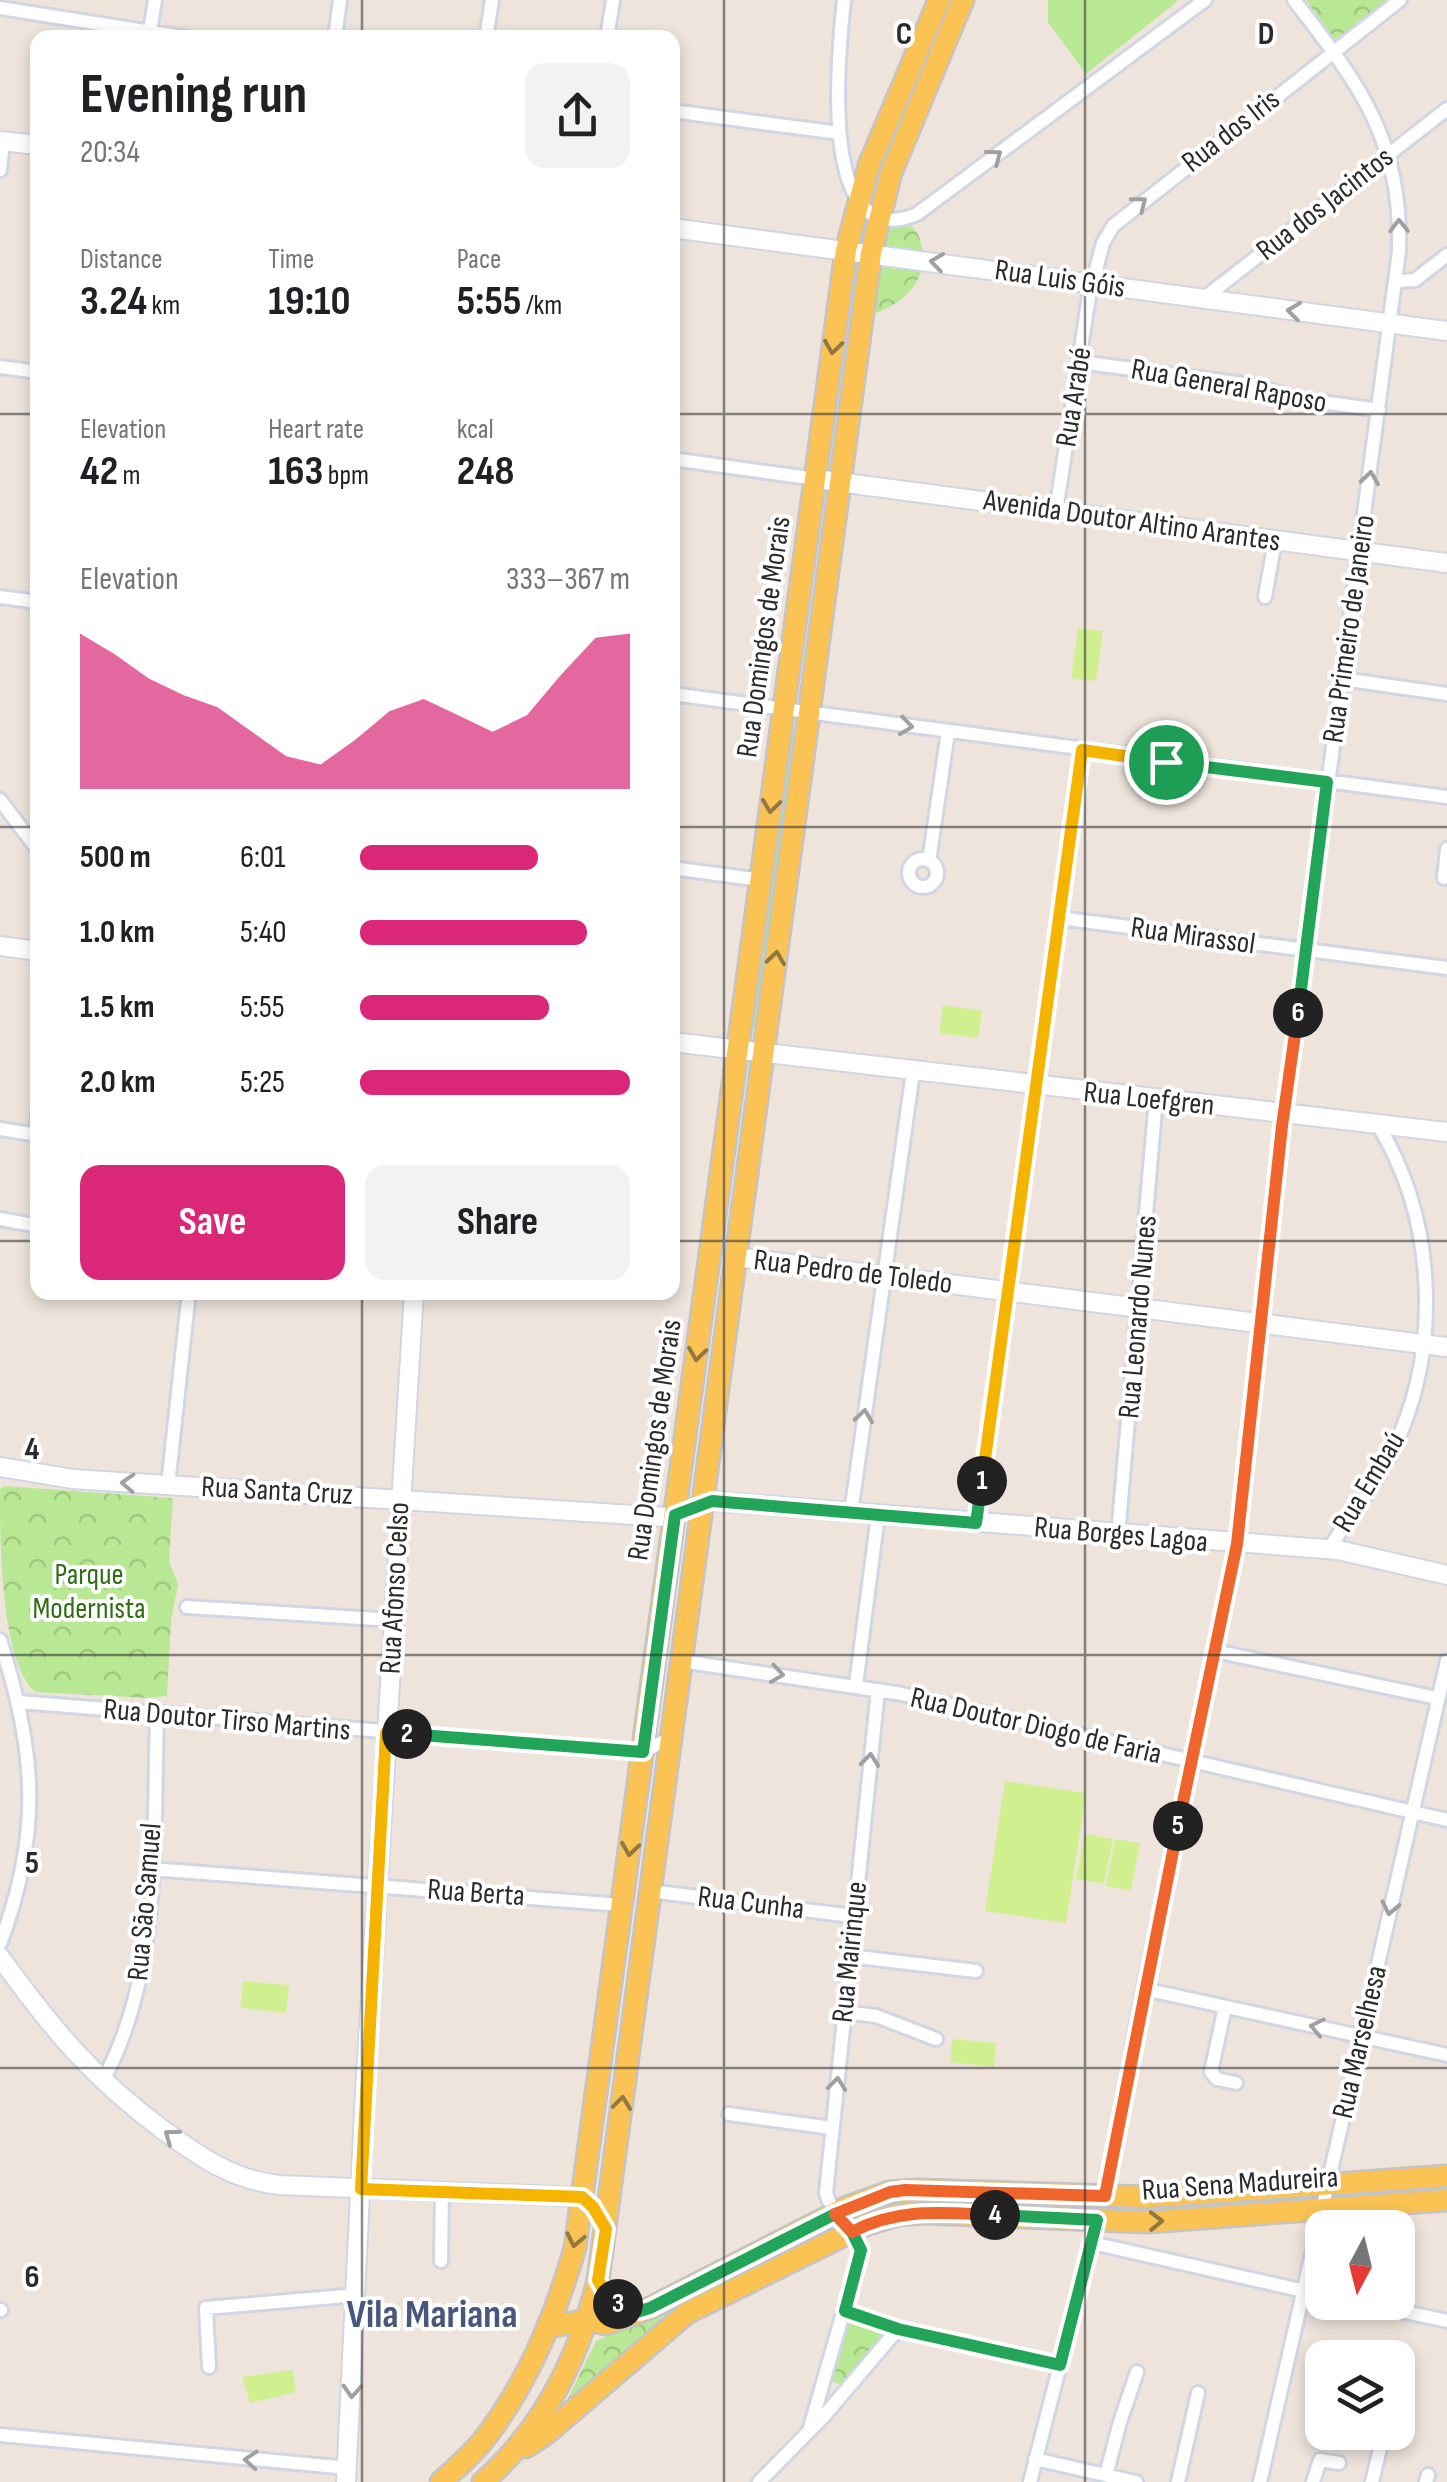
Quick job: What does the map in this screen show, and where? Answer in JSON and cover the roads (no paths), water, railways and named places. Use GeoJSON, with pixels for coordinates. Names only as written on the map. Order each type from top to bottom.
{"type":"FeatureCollection","features":[{"type":"Feature","properties":{"kind":"main road","name":"Rua Domingos de Morais"},"geometry":{"type":"LineString","coordinates":[[441,2482],[484,2441],[520,2386],[549,2327],[574,2248],[846,250],[859,198],[896,98],[940,0]]}},
{"type":"Feature","properties":{"kind":"main road","name":"Rua Domingos de Morais"},"geometry":{"type":"LineString","coordinates":[[482,2482],[512,2456],[553,2397],[588,2320],[598,2280],[871,253],[906,136],[964,0]]}},
{"type":"Feature","properties":{"kind":"main road","name":"Rua Sena Madureira"},"geometry":{"type":"LineString","coordinates":[[549,2327],[588,2320],[606,2324],[640,2311],[835,2214],[890,2192],[1193,2196],[1447,2176]]}},
{"type":"Feature","properties":{"kind":"main road"},"geometry":{"type":"LineString","coordinates":[[582,2197],[606,2229]]}},
{"type":"Feature","properties":{"kind":"main road","name":"Rua Sena Madureira"},"geometry":{"type":"LineString","coordinates":[[512,2456],[547,2433],[686,2313],[888,2216],[906,2213],[1182,2221],[1447,2200]]}},
{"type":"Feature","properties":{"kind":"main road"},"geometry":{"type":"LineString","coordinates":[[598,2280],[608,2298],[640,2311]]}},
{"type":"Feature","properties":{"kind":"street"},"geometry":{"type":"LineString","coordinates":[[151,30],[155,0]]}},
{"type":"Feature","properties":{"kind":"street"},"geometry":{"type":"LineString","coordinates":[[335,30],[340,0]]}},
{"type":"Feature","properties":{"kind":"street"},"geometry":{"type":"LineString","coordinates":[[487,30],[492,0]]}},
{"type":"Feature","properties":{"kind":"street"},"geometry":{"type":"LineString","coordinates":[[608,30],[613,0]]}},
{"type":"Feature","properties":{"kind":"street"},"geometry":{"type":"LineString","coordinates":[[844,0],[838,132],[842,160],[859,198],[879,216],[893,219],[916,214],[1205,0]]}},
{"type":"Feature","properties":{"kind":"street","name":"Rua Primeiro de Janeiro"},"geometry":{"type":"LineString","coordinates":[[1105,2196],[1237,1544],[1284,1114],[1396,281],[1398,201],[1388,154],[1371,110],[1335,50],[1294,0]]}},
{"type":"Feature","properties":{"kind":"street","name":"Rua dos Iris"},"geometry":{"type":"LineString","coordinates":[[1092,284],[1103,243],[1121,218],[1400,0]]}},
{"type":"Feature","properties":{"kind":"street"},"geometry":{"type":"LineString","coordinates":[[0,8],[122,30]]}},
{"type":"Feature","properties":{"kind":"street","name":"Rua dos Jacintos"},"geometry":{"type":"LineString","coordinates":[[1203,299],[1447,108]]}},
{"type":"Feature","properties":{"kind":"street"},"geometry":{"type":"LineString","coordinates":[[680,112],[838,132]]}},
{"type":"Feature","properties":{"kind":"street"},"geometry":{"type":"LineString","coordinates":[[0,170],[2,141],[30,145]]}},
{"type":"Feature","properties":{"kind":"street","name":"Rua Luis Góis"},"geometry":{"type":"LineString","coordinates":[[680,229],[1447,330]]}},
{"type":"Feature","properties":{"kind":"street"},"geometry":{"type":"LineString","coordinates":[[1396,281],[1416,280],[1447,255]]}},
{"type":"Feature","properties":{"kind":"street","name":"Rua Arabé"},"geometry":{"type":"LineString","coordinates":[[1056,510],[1092,284]]}},
{"type":"Feature","properties":{"kind":"street","name":"Rua General Raposo"},"geometry":{"type":"LineString","coordinates":[[1080,362],[1250,385],[1300,399],[1379,410]]}},
{"type":"Feature","properties":{"kind":"street"},"geometry":{"type":"LineString","coordinates":[[0,368],[30,371]]}},
{"type":"Feature","properties":{"kind":"street"},"geometry":{"type":"LineString","coordinates":[[680,459],[816,479]]}},
{"type":"Feature","properties":{"kind":"street","name":"Avenida Doutor Altino Arantes"},"geometry":{"type":"LineString","coordinates":[[816,479],[1447,564]]}},
{"type":"Feature","properties":{"kind":"street"},"geometry":{"type":"LineString","coordinates":[[1265,598],[1274,540]]}},
{"type":"Feature","properties":{"kind":"street"},"geometry":{"type":"LineString","coordinates":[[0,597],[30,601]]}},
{"type":"Feature","properties":{"kind":"street"},"geometry":{"type":"LineString","coordinates":[[1343,679],[1447,694]]}},
{"type":"Feature","properties":{"kind":"street"},"geometry":{"type":"LineString","coordinates":[[680,695],[1447,797]]}},
{"type":"Feature","properties":{"kind":"street"},"geometry":{"type":"LineString","coordinates":[[930,861],[948,732]]}},
{"type":"Feature","properties":{"kind":"street"},"geometry":{"type":"LineString","coordinates":[[976,1523],[1082,750]]}},
{"type":"Feature","properties":{"kind":"street"},"geometry":{"type":"LineString","coordinates":[[0,800],[30,839]]}},
{"type":"Feature","properties":{"kind":"street"},"geometry":{"type":"LineString","coordinates":[[1444,878],[1447,849]]}},
{"type":"Feature","properties":{"kind":"street"},"geometry":{"type":"LineString","coordinates":[[680,869],[761,880]]}},
{"type":"Feature","properties":{"kind":"street","name":"Rua Mirassol"},"geometry":{"type":"LineString","coordinates":[[1059,918],[1447,968]]}},
{"type":"Feature","properties":{"kind":"street"},"geometry":{"type":"LineString","coordinates":[[0,946],[30,950]]}},
{"type":"Feature","properties":{"kind":"street","name":"Rua Loefgren"},"geometry":{"type":"LineString","coordinates":[[680,1043],[1447,1132]]}},
{"type":"Feature","properties":{"kind":"street"},"geometry":{"type":"LineString","coordinates":[[850,1513],[913,1072]]}},
{"type":"Feature","properties":{"kind":"street","name":"Rua Leonardo Nunes"},"geometry":{"type":"LineString","coordinates":[[1118,1535],[1156,1099]]}},
{"type":"Feature","properties":{"kind":"street","name":"Rua Embaú"},"geometry":{"type":"LineString","coordinates":[[1328,1550],[1371,1488],[1395,1444],[1412,1401],[1422,1344],[1426,1290],[1421,1228],[1407,1183],[1378,1124]]}},
{"type":"Feature","properties":{"kind":"street"},"geometry":{"type":"LineString","coordinates":[[0,1129],[30,1134]]}},
{"type":"Feature","properties":{"kind":"street"},"geometry":{"type":"LineString","coordinates":[[0,1220],[30,1225]]}},
{"type":"Feature","properties":{"kind":"street","name":"Rua Pedro de Toledo"},"geometry":{"type":"LineString","coordinates":[[736,1257],[1447,1347]]}},
{"type":"Feature","properties":{"kind":"street"},"geometry":{"type":"LineString","coordinates":[[168,1485],[189,1300]]}},
{"type":"Feature","properties":{"kind":"street","name":"Rua Afonso Celso"},"geometry":{"type":"LineString","coordinates":[[347,2475],[413,1300]]}},
{"type":"Feature","properties":{"kind":"street","name":"Rua Santa Cruz"},"geometry":{"type":"LineString","coordinates":[[0,1467],[73,1480],[675,1515]]}},
{"type":"Feature","properties":{"kind":"street","name":"Rua Borges Lagoa"},"geometry":{"type":"LineString","coordinates":[[675,1515],[712,1501],[1328,1550],[1447,1575]]}},
{"type":"Feature","properties":{"kind":"street"},"geometry":{"type":"LineString","coordinates":[[856,1686],[878,1515]]}},
{"type":"Feature","properties":{"kind":"street"},"geometry":{"type":"LineString","coordinates":[[186,1607],[394,1620]]}},
{"type":"Feature","properties":{"kind":"street"},"geometry":{"type":"LineString","coordinates":[[0,1640],[19,1702],[28,1766],[25,1866],[0,1944]]}},
{"type":"Feature","properties":{"kind":"street"},"geometry":{"type":"LineString","coordinates":[[1215,1652],[1437,1698]]}},
{"type":"Feature","properties":{"kind":"street","name":"Rua Doutor Diogo de Faria"},"geometry":{"type":"LineString","coordinates":[[681,1661],[878,1690],[1447,1820]]}},
{"type":"Feature","properties":{"kind":"street","name":"Rua Marselhesa"},"geometry":{"type":"LineString","coordinates":[[1260,2482],[1447,1661]]}},
{"type":"Feature","properties":{"kind":"street","name":"Rua Mairinque"},"geometry":{"type":"LineString","coordinates":[[835,2214],[826,2193],[878,1690]]}},
{"type":"Feature","properties":{"kind":"street","name":"Rua Doutor Tirso Martins"},"geometry":{"type":"LineString","coordinates":[[19,1702],[643,1752]]}},
{"type":"Feature","properties":{"kind":"street","name":"Rua São Samuel"},"geometry":{"type":"LineString","coordinates":[[102,2082],[122,2048],[140,1987],[151,1869],[157,1715]]}},
{"type":"Feature","properties":{"kind":"street"},"geometry":{"type":"LineString","coordinates":[[643,1752],[670,1738]]}},
{"type":"Feature","properties":{"kind":"street","name":"Rua Berta"},"geometry":{"type":"LineString","coordinates":[[151,1869],[622,1904]]}},
{"type":"Feature","properties":{"kind":"street","name":"Rua Cunha"},"geometry":{"type":"LineString","coordinates":[[649,1891],[853,1916]]}},
{"type":"Feature","properties":{"kind":"street"},"geometry":{"type":"LineString","coordinates":[[849,1956],[976,1971]]}},
{"type":"Feature","properties":{"kind":"street"},"geometry":{"type":"LineString","coordinates":[[0,1958],[44,2019],[102,2082],[193,2152],[246,2180],[361,2189],[582,2197]]}},
{"type":"Feature","properties":{"kind":"street"},"geometry":{"type":"LineString","coordinates":[[1144,1989],[1447,2054]]}},
{"type":"Feature","properties":{"kind":"street"},"geometry":{"type":"LineString","coordinates":[[1225,2006],[1211,2072],[1213,2077],[1236,2083]]}},
{"type":"Feature","properties":{"kind":"street"},"geometry":{"type":"LineString","coordinates":[[844,2012],[876,2016],[936,2039]]}},
{"type":"Feature","properties":{"kind":"street"},"geometry":{"type":"LineString","coordinates":[[728,2114],[832,2128]]}},
{"type":"Feature","properties":{"kind":"street"},"geometry":{"type":"LineString","coordinates":[[442,2191],[442,2261]]}},
{"type":"Feature","properties":{"kind":"street"},"geometry":{"type":"LineString","coordinates":[[810,2428],[861,2250],[852,2232],[835,2214]]}},
{"type":"Feature","properties":{"kind":"street"},"geometry":{"type":"LineString","coordinates":[[1030,2482],[1097,2220]]}},
{"type":"Feature","properties":{"kind":"street"},"geometry":{"type":"LineString","coordinates":[[1092,2243],[1304,2291]]}},
{"type":"Feature","properties":{"kind":"street"},"geometry":{"type":"LineString","coordinates":[[209,2367],[206,2308],[356,2295]]}},
{"type":"Feature","properties":{"kind":"street"},"geometry":{"type":"LineString","coordinates":[[845,2311],[898,2329],[1060,2365]]}},
{"type":"Feature","properties":{"kind":"street"},"geometry":{"type":"LineString","coordinates":[[1415,2314],[1447,2321]]}},
{"type":"Feature","properties":{"kind":"street"},"geometry":{"type":"LineString","coordinates":[[759,2482],[848,2390],[898,2329]]}},
{"type":"Feature","properties":{"kind":"street"},"geometry":{"type":"LineString","coordinates":[[1106,2476],[1137,2372]]}},
{"type":"Feature","properties":{"kind":"street"},"geometry":{"type":"LineString","coordinates":[[823,2378],[837,2390],[848,2390]]}},
{"type":"Feature","properties":{"kind":"street"},"geometry":{"type":"LineString","coordinates":[[1178,2482],[1198,2393]]}},
{"type":"Feature","properties":{"kind":"street"},"geometry":{"type":"LineString","coordinates":[[0,2435],[347,2475]]}},
{"type":"Feature","properties":{"kind":"street"},"geometry":{"type":"LineString","coordinates":[[1372,2482],[1380,2450]]}},
{"type":"Feature","properties":{"kind":"street"},"geometry":{"type":"LineString","coordinates":[[1036,2459],[1136,2482]]}},
{"type":"Feature","properties":{"kind":"street"},"geometry":{"type":"LineString","coordinates":[[1313,2482],[1320,2460],[1339,2463]]}},
{"type":"Feature","properties":{"kind":"district","name":"Vila Mariana"},"geometry":{"type":"Point","coordinates":[432,2315]}},
{"type":"Feature","properties":{"kind":"park label","name":"Parque Modernista"},"geometry":{"type":"Point","coordinates":[89,1592]}}]}
